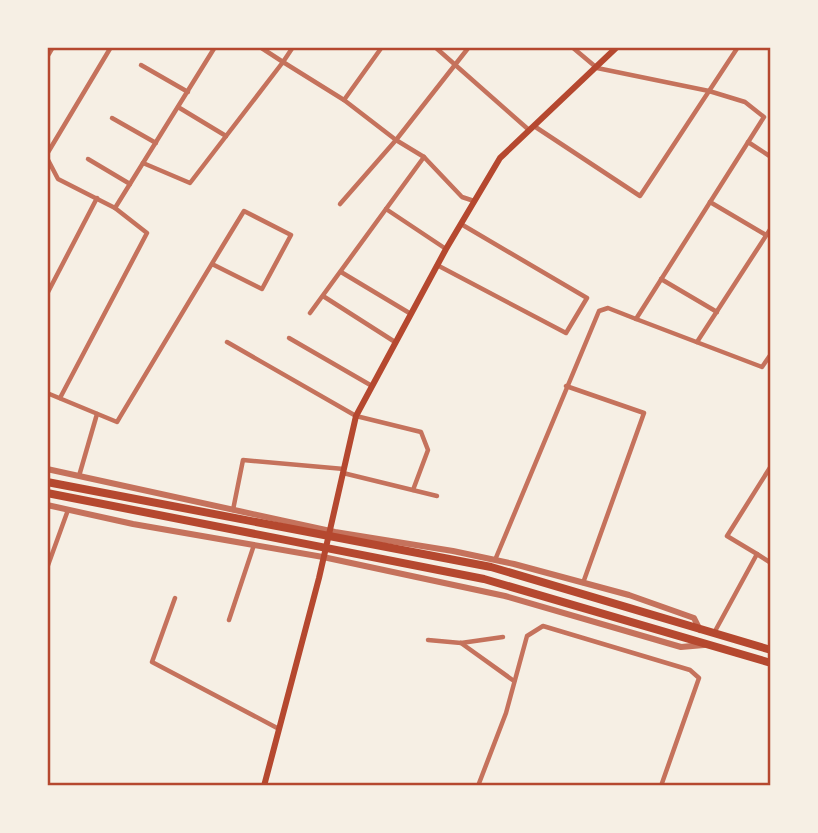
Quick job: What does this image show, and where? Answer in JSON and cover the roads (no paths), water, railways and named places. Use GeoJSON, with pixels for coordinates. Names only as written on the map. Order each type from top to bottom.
{"type":"FeatureCollection","features":[{"type":"Feature","properties":{"kind":"highway"},"geometry":{"type":"LineString","coordinates":[[48,482],[491,567],[771,650]]}},
{"type":"Feature","properties":{"kind":"highway"},"geometry":{"type":"LineString","coordinates":[[47,493],[484,579],[771,663]]}},
{"type":"Feature","properties":{"kind":"main road"},"geometry":{"type":"LineString","coordinates":[[266,785],[356,416],[437,265],[500,158],[617,47]]}},
{"type":"Feature","properties":{"kind":"street"},"geometry":{"type":"LineString","coordinates":[[47,57],[53,47]]}},
{"type":"Feature","properties":{"kind":"street"},"geometry":{"type":"LineString","coordinates":[[60,398],[147,233],[115,208],[58,179],[47,156],[111,47]]}},
{"type":"Feature","properties":{"kind":"street"},"geometry":{"type":"LineString","coordinates":[[115,208],[215,47]]}},
{"type":"Feature","properties":{"kind":"street"},"geometry":{"type":"LineString","coordinates":[[260,47],[344,100],[396,140],[424,157],[463,197],[474,201]]}},
{"type":"Feature","properties":{"kind":"street"},"geometry":{"type":"LineString","coordinates":[[143,163],[190,183],[293,47]]}},
{"type":"Feature","properties":{"kind":"street"},"geometry":{"type":"LineString","coordinates":[[344,100],[382,47]]}},
{"type":"Feature","properties":{"kind":"street"},"geometry":{"type":"LineString","coordinates":[[435,47],[531,128],[640,196],[738,47]]}},
{"type":"Feature","properties":{"kind":"street"},"geometry":{"type":"LineString","coordinates":[[340,204],[396,140],[469,47]]}},
{"type":"Feature","properties":{"kind":"street"},"geometry":{"type":"LineString","coordinates":[[572,47],[597,68],[709,91],[745,102],[764,117],[636,318]]}},
{"type":"Feature","properties":{"kind":"street"},"geometry":{"type":"LineString","coordinates":[[141,65],[188,92]]}},
{"type":"Feature","properties":{"kind":"street"},"geometry":{"type":"LineString","coordinates":[[709,91],[726,72]]}},
{"type":"Feature","properties":{"kind":"street"},"geometry":{"type":"LineString","coordinates":[[178,107],[226,136]]}},
{"type":"Feature","properties":{"kind":"street"},"geometry":{"type":"LineString","coordinates":[[112,118],[156,143]]}},
{"type":"Feature","properties":{"kind":"street"},"geometry":{"type":"LineString","coordinates":[[748,142],[771,157]]}},
{"type":"Feature","properties":{"kind":"street"},"geometry":{"type":"LineString","coordinates":[[310,313],[424,157]]}},
{"type":"Feature","properties":{"kind":"street"},"geometry":{"type":"LineString","coordinates":[[88,159],[130,184]]}},
{"type":"Feature","properties":{"kind":"street"},"geometry":{"type":"LineString","coordinates":[[47,293],[97,198]]}},
{"type":"Feature","properties":{"kind":"street"},"geometry":{"type":"LineString","coordinates":[[710,202],[766,236]]}},
{"type":"Feature","properties":{"kind":"street"},"geometry":{"type":"LineString","coordinates":[[386,209],[446,249]]}},
{"type":"Feature","properties":{"kind":"street"},"geometry":{"type":"LineString","coordinates":[[47,393],[117,422],[212,264],[244,211],[291,236],[262,289],[212,264]]}},
{"type":"Feature","properties":{"kind":"street"},"geometry":{"type":"LineString","coordinates":[[437,265],[566,333],[587,298],[461,224]]}},
{"type":"Feature","properties":{"kind":"street"},"geometry":{"type":"LineString","coordinates":[[698,342],[771,228]]}},
{"type":"Feature","properties":{"kind":"street"},"geometry":{"type":"LineString","coordinates":[[341,272],[411,314]]}},
{"type":"Feature","properties":{"kind":"street"},"geometry":{"type":"LineString","coordinates":[[661,279],[717,312]]}},
{"type":"Feature","properties":{"kind":"street"},"geometry":{"type":"LineString","coordinates":[[323,296],[396,342]]}},
{"type":"Feature","properties":{"kind":"street"},"geometry":{"type":"LineString","coordinates":[[495,560],[599,311],[608,308],[762,368],[771,354]]}},
{"type":"Feature","properties":{"kind":"street"},"geometry":{"type":"LineString","coordinates":[[289,338],[372,386]]}},
{"type":"Feature","properties":{"kind":"street"},"geometry":{"type":"LineString","coordinates":[[227,342],[356,416],[421,432],[428,450],[413,490]]}},
{"type":"Feature","properties":{"kind":"street"},"geometry":{"type":"LineString","coordinates":[[566,386],[643,413],[583,583]]}},
{"type":"Feature","properties":{"kind":"street"},"geometry":{"type":"LineString","coordinates":[[79,476],[97,414]]}},
{"type":"Feature","properties":{"kind":"street"},"geometry":{"type":"LineString","coordinates":[[233,510],[243,460],[343,471],[437,496]]}},
{"type":"Feature","properties":{"kind":"street"},"geometry":{"type":"LineString","coordinates":[[771,466],[727,536],[771,563]]}},
{"type":"Feature","properties":{"kind":"street"},"geometry":{"type":"LineString","coordinates":[[47,469],[329,530],[495,560],[629,595],[694,618],[700,630]]}},
{"type":"Feature","properties":{"kind":"street"},"geometry":{"type":"LineString","coordinates":[[47,505],[133,524],[323,557],[505,596],[681,647],[707,644]]}},
{"type":"Feature","properties":{"kind":"street"},"geometry":{"type":"LineString","coordinates":[[47,568],[68,510]]}},
{"type":"Feature","properties":{"kind":"street"},"geometry":{"type":"LineString","coordinates":[[229,620],[254,544]]}},
{"type":"Feature","properties":{"kind":"street"},"geometry":{"type":"LineString","coordinates":[[714,634],[757,554]]}},
{"type":"Feature","properties":{"kind":"street"},"geometry":{"type":"LineString","coordinates":[[175,598],[152,662],[279,729]]}},
{"type":"Feature","properties":{"kind":"street"},"geometry":{"type":"LineString","coordinates":[[478,786],[506,713],[527,636],[543,626],[690,670],[699,678],[661,786]]}},
{"type":"Feature","properties":{"kind":"street"},"geometry":{"type":"LineString","coordinates":[[428,640],[461,643],[503,637]]}},
{"type":"Feature","properties":{"kind":"street"},"geometry":{"type":"LineString","coordinates":[[461,643],[514,681]]}}]}
